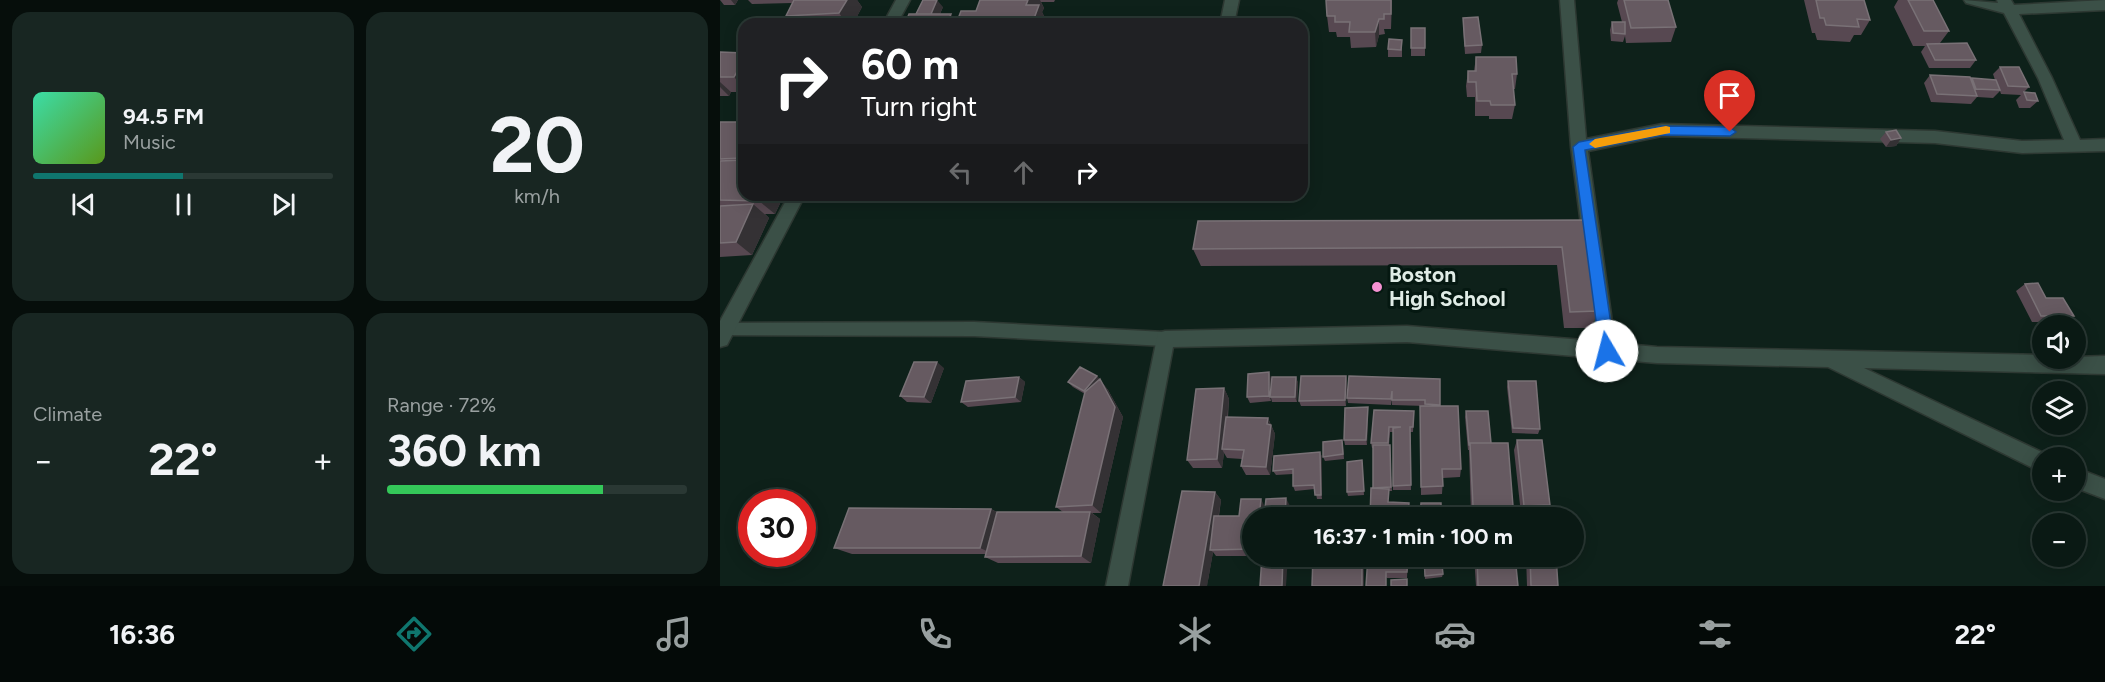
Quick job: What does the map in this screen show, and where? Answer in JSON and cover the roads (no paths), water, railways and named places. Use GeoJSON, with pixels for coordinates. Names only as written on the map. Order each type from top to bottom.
{"type":"FeatureCollection","features":[{"type":"Feature","properties":{"kind":"street"},"geometry":{"type":"LineString","coordinates":[[893,18],[903,0]]}},
{"type":"Feature","properties":{"kind":"street"},"geometry":{"type":"LineString","coordinates":[[1228,18],[1232,0]]}},
{"type":"Feature","properties":{"kind":"street"},"geometry":{"type":"LineString","coordinates":[[1567,0],[1579,147],[1607,351]]}},
{"type":"Feature","properties":{"kind":"street"},"geometry":{"type":"LineString","coordinates":[[1971,0],[2007,5],[2105,5]]}},
{"type":"Feature","properties":{"kind":"street"},"geometry":{"type":"LineString","coordinates":[[2007,5],[2045,78],[2074,145]]}},
{"type":"Feature","properties":{"kind":"street"},"geometry":{"type":"LineString","coordinates":[[1579,147],[1662,130],[1935,137],[2022,147],[2105,146]]}},
{"type":"Feature","properties":{"kind":"street"},"geometry":{"type":"LineString","coordinates":[[722,334],[794,201]]}},
{"type":"Feature","properties":{"kind":"street"},"geometry":{"type":"LineString","coordinates":[[1117,586],[1165,339],[1407,334],[1657,356],[2105,365]]}},
{"type":"Feature","properties":{"kind":"street"},"geometry":{"type":"LineString","coordinates":[[1830,361],[2032,458]]}},
{"type":"Feature","properties":{"kind":"street"},"geometry":{"type":"LineString","coordinates":[[2086,482],[2105,489]]}},
{"type":"Feature","properties":{"kind":"lane"},"geometry":{"type":"LineString","coordinates":[[722,334],[974,329],[1165,339]]}},
{"type":"Feature","properties":{"kind":"place","name":"Boston High School"},"geometry":{"type":"Point","coordinates":[1377,287]}}]}
